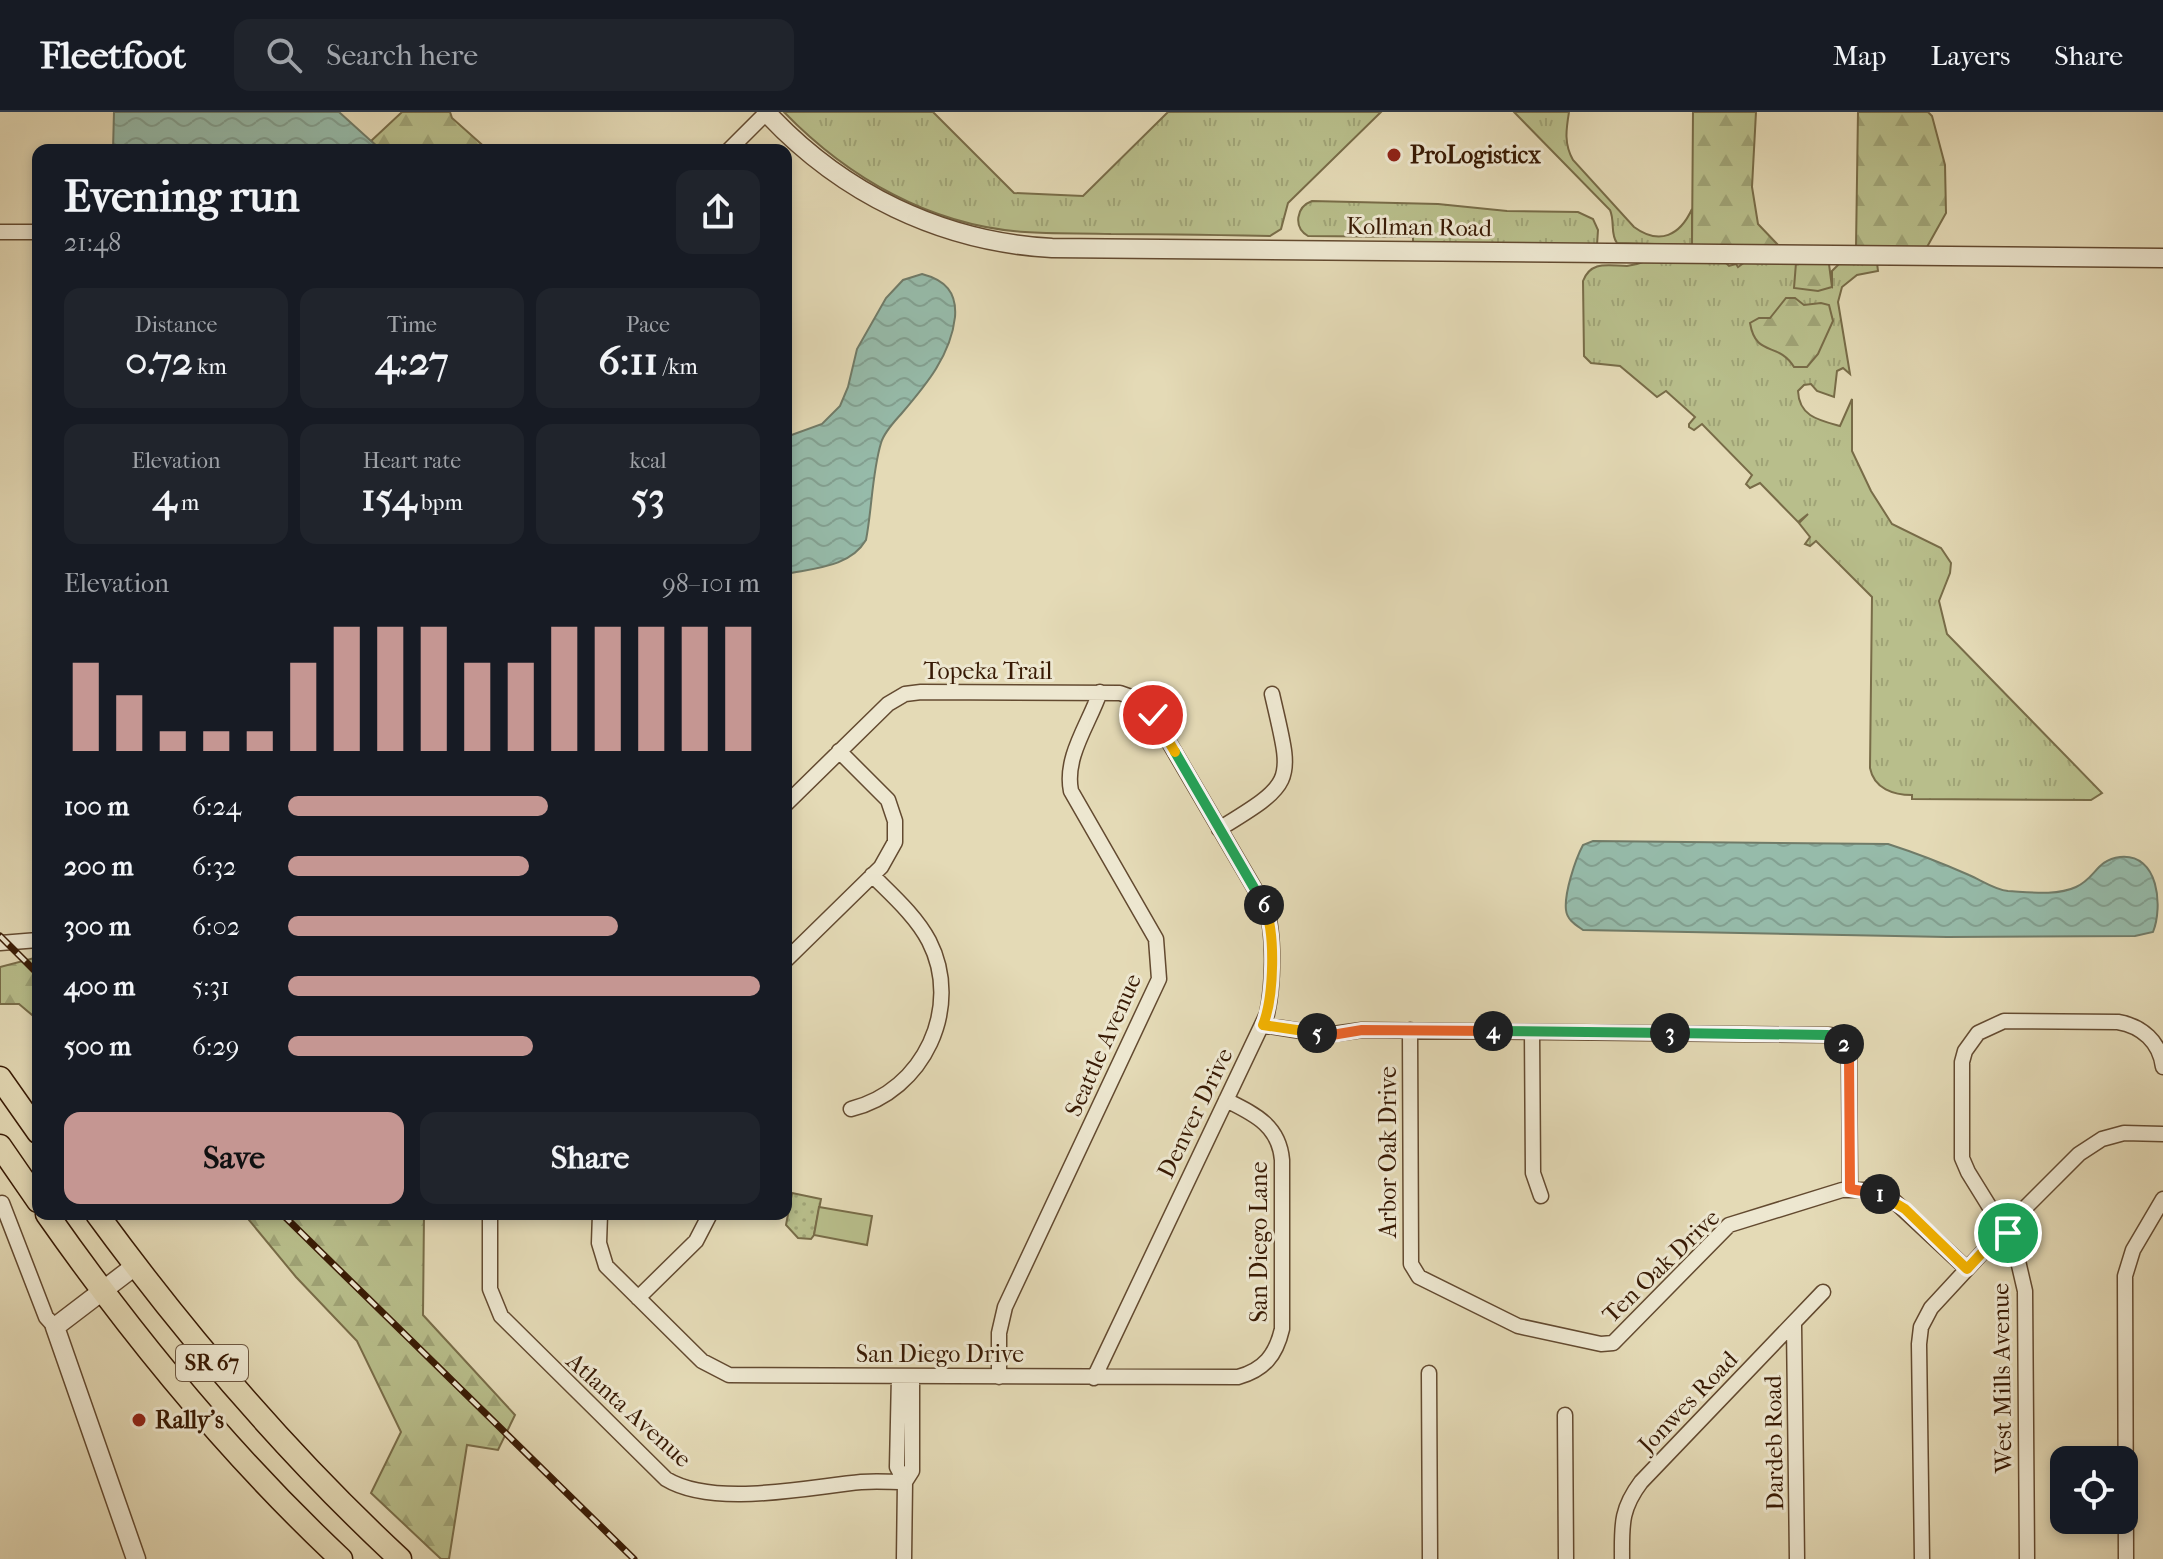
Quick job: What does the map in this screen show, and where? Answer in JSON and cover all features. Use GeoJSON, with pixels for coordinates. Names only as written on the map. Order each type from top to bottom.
{"type":"FeatureCollection","features":[{"type":"Feature","properties":{"kind":"main road"},"geometry":{"type":"LineString","coordinates":[[0,1078],[32,1123]]}},
{"type":"Feature","properties":{"kind":"main road"},"geometry":{"type":"LineString","coordinates":[[0,1146],[32,1192]]}},
{"type":"Feature","properties":{"kind":"main road","name":"SR 67"},"geometry":{"type":"LineString","coordinates":[[51,1220],[150,1355],[285,1504],[341,1559]]}},
{"type":"Feature","properties":{"kind":"main road","name":"SR 67"},"geometry":{"type":"LineString","coordinates":[[101,1220],[247,1404],[334,1496],[400,1559]]}},
{"type":"Feature","properties":{"kind":"main road"},"geometry":{"type":"LineString","coordinates":[[285,1504],[306,1511],[360,1559]]}},
{"type":"Feature","properties":{"kind":"street","name":"Kollman Road"},"geometry":{"type":"LineString","coordinates":[[735,144],[766,112],[816,160],[880,201],[944,228],[1018,245],[1052,248],[2163,258]]}},
{"type":"Feature","properties":{"kind":"street"},"geometry":{"type":"LineString","coordinates":[[0,232],[32,232]]}},
{"type":"Feature","properties":{"kind":"street","name":"Topeka Trail"},"geometry":{"type":"LineString","coordinates":[[792,798],[888,704],[911,693],[1100,692],[1120,693],[1137,699]]}},
{"type":"Feature","properties":{"kind":"street","name":"Seattle Avenue"},"geometry":{"type":"LineString","coordinates":[[999,1377],[999,1333],[1005,1307],[1159,979],[1156,939],[1071,791],[1072,757],[1100,692]]}},
{"type":"Feature","properties":{"kind":"street"},"geometry":{"type":"LineString","coordinates":[[1219,829],[1269,798],[1282,779],[1285,751],[1272,694]]}},
{"type":"Feature","properties":{"kind":"street","name":"Denver Drive"},"geometry":{"type":"LineString","coordinates":[[1094,1378],[1263,1025],[1270,1001],[1270,922],[1266,908],[1153,715],[1137,699]]}},
{"type":"Feature","properties":{"kind":"street"},"geometry":{"type":"LineString","coordinates":[[792,954],[884,862],[896,836],[894,812],[876,786],[839,751]]}},
{"type":"Feature","properties":{"kind":"street"},"geometry":{"type":"LineString","coordinates":[[851,1109],[887,1093],[912,1071],[933,1039],[942,1002],[939,969],[928,939],[915,920],[872,875]]}},
{"type":"Feature","properties":{"kind":"street"},"geometry":{"type":"LineString","coordinates":[[0,943],[32,940]]}},
{"type":"Feature","properties":{"kind":"street","name":"West Mills Avenue"},"geometry":{"type":"LineString","coordinates":[[2027,1559],[2025,1291],[2015,1248],[1968,1172],[1961,1154],[1962,1062],[1974,1037],[1988,1026],[2004,1021],[2118,1022],[2143,1032],[2155,1043],[2162,1060]]}},
{"type":"Feature","properties":{"kind":"street"},"geometry":{"type":"LineString","coordinates":[[1263,1025],[1332,1035],[1358,1030],[1410,1030],[1836,1037],[1844,1044],[1849,1057],[1850,1189],[1874,1192],[1896,1202],[1967,1269]]}},
{"type":"Feature","properties":{"kind":"street","name":"Arbor Oak Drive"},"geometry":{"type":"LineString","coordinates":[[1410,1030],[1411,1264],[1415,1273]]}},
{"type":"Feature","properties":{"kind":"street"},"geometry":{"type":"LineString","coordinates":[[1532,1032],[1533,1173],[1541,1196]]}},
{"type":"Feature","properties":{"kind":"street","name":"San Diego Lane"},"geometry":{"type":"LineString","coordinates":[[1226,1100],[1265,1122],[1278,1140],[1282,1154],[1282,1329],[1276,1349],[1268,1361]]}},
{"type":"Feature","properties":{"kind":"street"},"geometry":{"type":"LineString","coordinates":[[1922,1559],[1919,1335],[1926,1315],[2004,1229],[2079,1154],[2093,1144],[2124,1133],[2163,1134]]}},
{"type":"Feature","properties":{"kind":"street","name":"Ten Oak Drive"},"geometry":{"type":"LineString","coordinates":[[1415,1273],[1518,1326],[1610,1344],[1729,1225],[1850,1189]]}},
{"type":"Feature","properties":{"kind":"street"},"geometry":{"type":"LineString","coordinates":[[2126,1559],[2125,1276],[2133,1250],[2157,1221],[2163,1199]]}},
{"type":"Feature","properties":{"kind":"street"},"geometry":{"type":"LineString","coordinates":[[2,1203],[46,1317],[55,1327],[136,1559]]}},
{"type":"Feature","properties":{"kind":"street","name":"Atlanta Avenue"},"geometry":{"type":"LineString","coordinates":[[490,1220],[489,1279],[495,1304],[509,1327],[658,1473],[679,1486],[716,1493],[789,1493],[861,1482],[905,1482]]}},
{"type":"Feature","properties":{"kind":"street","name":"San Diego Drive"},"geometry":{"type":"LineString","coordinates":[[600,1220],[599,1243],[606,1266],[702,1361],[719,1372],[738,1376],[1229,1378],[1252,1373],[1268,1361]]}},
{"type":"Feature","properties":{"kind":"street"},"geometry":{"type":"LineString","coordinates":[[638,1298],[696,1241],[707,1220]]}},
{"type":"Feature","properties":{"kind":"street"},"geometry":{"type":"LineString","coordinates":[[55,1327],[135,1266]]}},
{"type":"Feature","properties":{"kind":"street","name":"Jonwes Road"},"geometry":{"type":"LineString","coordinates":[[1622,1559],[1621,1521],[1627,1500],[1823,1292]]}},
{"type":"Feature","properties":{"kind":"street","name":"Dardeb Road"},"geometry":{"type":"LineString","coordinates":[[1794,1325],[1797,1559]]}},
{"type":"Feature","properties":{"kind":"street"},"geometry":{"type":"LineString","coordinates":[[1429,1373],[1430,1559]]}},
{"type":"Feature","properties":{"kind":"street"},"geometry":{"type":"LineString","coordinates":[[904,1559],[905,1482],[912,1471],[906,1376]]}},
{"type":"Feature","properties":{"kind":"street"},"geometry":{"type":"LineString","coordinates":[[1565,1415],[1566,1559]]}},
{"type":"Feature","properties":{"kind":"green space"},"geometry":{"type":"Polygon","coordinates":[[[402,112],[450,112],[452,118],[481,144],[374,144],[371,141],[402,112]]]}},
{"type":"Feature","properties":{"kind":"green space"},"geometry":{"type":"Polygon","coordinates":[[[784,112],[933,112],[1014,193],[1083,196],[1168,112],[1381,112],[1288,203],[1281,229],[1270,236],[1036,233],[990,228],[957,220],[924,209],[864,177],[835,158],[784,112]]]}},
{"type":"Feature","properties":{"kind":"green space"},"geometry":{"type":"Polygon","coordinates":[[[1514,112],[1569,112],[1566,137],[1573,160],[1634,227],[1652,236],[1668,235],[1682,225],[1692,209],[1692,245],[1617,243],[1610,210],[1514,112]]]}},
{"type":"Feature","properties":{"kind":"green space"},"geometry":{"type":"Polygon","coordinates":[[[1693,112],[1756,112],[1752,187],[1758,224],[1779,246],[1692,245],[1693,112]]]}},
{"type":"Feature","properties":{"kind":"green space"},"geometry":{"type":"Polygon","coordinates":[[[1858,112],[1928,112],[1932,116],[1945,165],[1946,213],[1927,247],[1856,247],[1858,112]]]}},
{"type":"Feature","properties":{"kind":"green space"},"geometry":{"type":"Polygon","coordinates":[[[1312,201],[1578,212],[1593,219],[1598,230],[1597,245],[1413,245],[1413,237],[1308,236],[1300,228],[1298,217],[1312,201]]]}},
{"type":"Feature","properties":{"kind":"green space"},"geometry":{"type":"Polygon","coordinates":[[[1646,261],[1725,262],[1738,267],[1745,262],[1796,263],[1832,287],[1832,271],[1839,264],[1877,263],[1878,271],[1857,275],[1842,287],[1838,302],[1850,374],[1843,368],[1837,371],[1834,397],[1817,391],[1811,384],[1804,385],[1798,391],[1799,399],[1811,416],[1840,426],[1852,399],[1852,451],[1871,491],[1892,524],[1941,548],[1951,563],[1939,601],[1947,634],[2102,793],[2091,800],[1912,799],[1912,795],[1898,794],[1880,786],[1870,768],[1872,597],[1816,541],[1810,546],[1805,544],[1810,537],[1799,523],[1808,514],[1798,522],[1760,483],[1750,488],[1746,484],[1752,475],[1702,424],[1694,430],[1689,427],[1695,417],[1666,391],[1657,397],[1620,366],[1591,363],[1584,356],[1583,281],[1586,274],[1596,267],[1627,266],[1646,261]]]}},
{"type":"Feature","properties":{"kind":"green space"},"geometry":{"type":"Polygon","coordinates":[[[1796,263],[1829,264],[1832,287],[1818,291],[1794,288],[1796,263]]]}},
{"type":"Feature","properties":{"kind":"green space"},"geometry":{"type":"Polygon","coordinates":[[[1786,298],[1795,298],[1804,305],[1829,305],[1833,321],[1818,354],[1807,367],[1794,367],[1781,354],[1757,341],[1753,334],[1750,323],[1759,318],[1770,318],[1786,298]]]}},
{"type":"Feature","properties":{"kind":"green space"},"geometry":{"type":"Polygon","coordinates":[[[32,959],[32,1015],[19,1004],[0,1004],[0,967],[32,959]]]}},
{"type":"Feature","properties":{"kind":"green space"},"geometry":{"type":"Polygon","coordinates":[[[792,1193],[821,1199],[811,1239],[798,1238],[786,1225],[787,1220],[792,1220],[792,1193]]]}},
{"type":"Feature","properties":{"kind":"green space"},"geometry":{"type":"Polygon","coordinates":[[[819,1207],[872,1216],[867,1245],[814,1235],[819,1207]]]}},
{"type":"Feature","properties":{"kind":"green space"},"geometry":{"type":"Polygon","coordinates":[[[249,1220],[424,1220],[423,1315],[515,1415],[498,1450],[467,1445],[449,1559],[441,1559],[371,1493],[401,1432],[357,1341],[296,1277],[249,1220]]]}},
{"type":"Feature","properties":{"kind":"water"},"geometry":{"type":"Polygon","coordinates":[[[114,112],[339,112],[374,144],[113,144],[114,112]]]}},
{"type":"Feature","properties":{"kind":"water"},"geometry":{"type":"Polygon","coordinates":[[[922,274],[948,288],[955,308],[953,331],[936,369],[882,439],[866,540],[851,556],[841,561],[792,573],[792,435],[822,424],[840,406],[857,349],[886,298],[903,280],[922,274]]]}},
{"type":"Feature","properties":{"kind":"water"},"geometry":{"type":"Polygon","coordinates":[[[1593,841],[1888,844],[1939,862],[1998,889],[2033,893],[2068,890],[2083,883],[2112,859],[2133,858],[2150,872],[2158,909],[2153,932],[2135,936],[1947,937],[1583,930],[1568,917],[1567,895],[1583,845],[1593,841]]]}},
{"type":"Feature","properties":{"kind":"railway"},"geometry":{"type":"LineString","coordinates":[[0,936],[32,968]]}},
{"type":"Feature","properties":{"kind":"railway"},"geometry":{"type":"LineString","coordinates":[[288,1220],[634,1559]]}},
{"type":"Feature","properties":{"kind":"place","name":"ProLogisticx"},"geometry":{"type":"Point","coordinates":[1394,155]}},
{"type":"Feature","properties":{"kind":"place","name":"Rally's"},"geometry":{"type":"Point","coordinates":[139,1420]}},
{"type":"Feature","properties":{"kind":"route"},"geometry":{"type":"LineString","coordinates":[[1153,715],[1266,908],[1271,928],[1270,1001],[1263,1025],[1332,1035],[1362,1030],[1830,1035],[1841,1040],[1849,1057],[1850,1189],[1891,1198],[1967,1269],[2004,1229],[2008,1233]]}}]}
